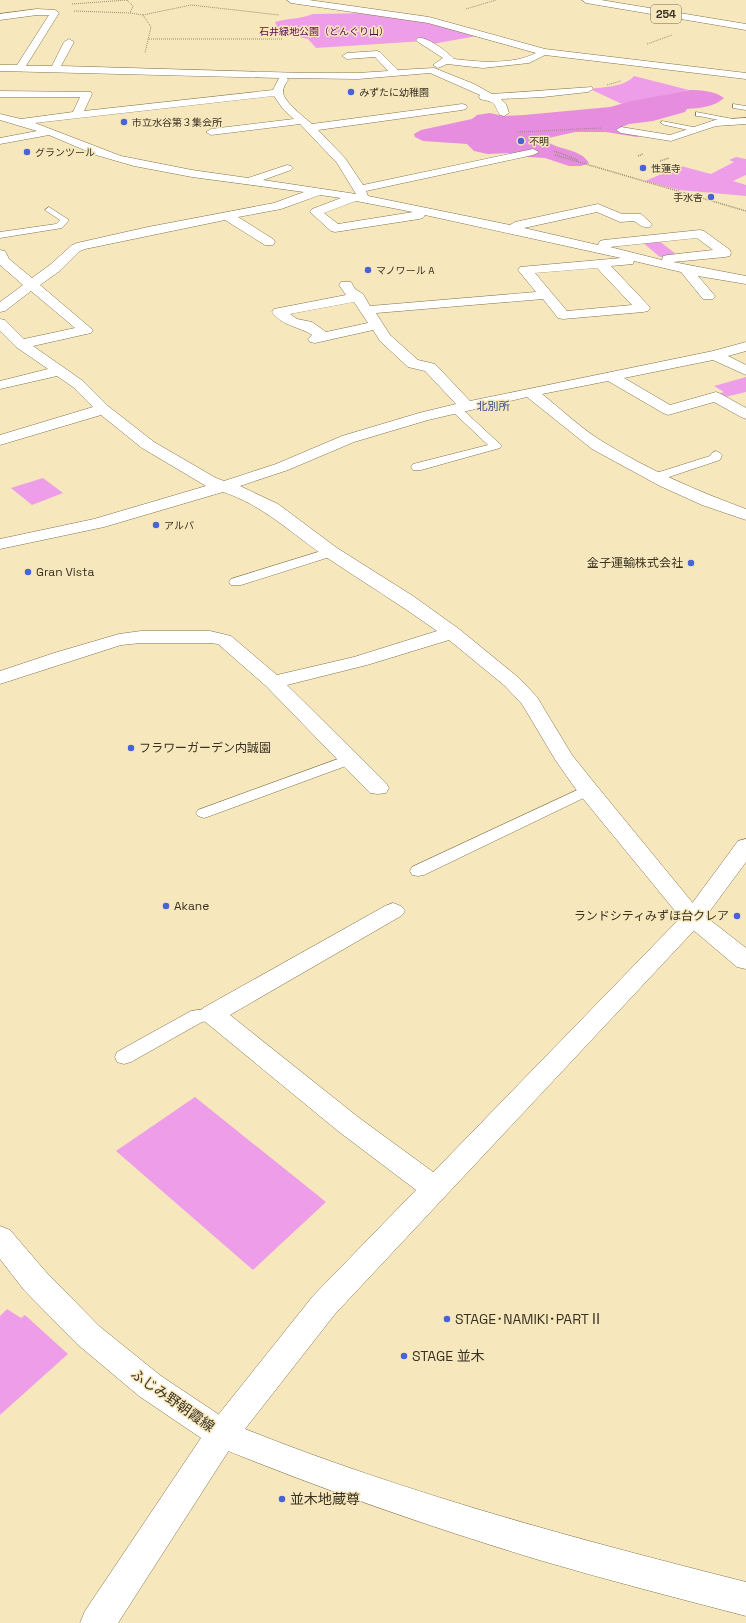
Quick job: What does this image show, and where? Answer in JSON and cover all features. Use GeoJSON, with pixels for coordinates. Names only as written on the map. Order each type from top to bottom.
{"type":"FeatureCollection","features":[{"type":"Feature","properties":{"kind":"main road"},"geometry":{"type":"LineString","coordinates":[[291,0],[429,20],[544,52],[746,76]]}},
{"type":"Feature","properties":{"kind":"main road","name":"254"},"geometry":{"type":"LineString","coordinates":[[586,0],[746,27]]}},
{"type":"Feature","properties":{"kind":"main road","name":"254"},"geometry":{"type":"LineString","coordinates":[[612,0],[746,23]]}},
{"type":"Feature","properties":{"kind":"main road"},"geometry":{"type":"LineString","coordinates":[[0,9],[41,6]]}},
{"type":"Feature","properties":{"kind":"main road"},"geometry":{"type":"LineString","coordinates":[[0,17],[55,13],[40,30],[21,68],[13,79]]}},
{"type":"Feature","properties":{"kind":"main road"},"geometry":{"type":"LineString","coordinates":[[421,40],[445,55],[449,59],[447,61]]}},
{"type":"Feature","properties":{"kind":"main road"},"geometry":{"type":"LineString","coordinates":[[55,69],[69,42]]}},
{"type":"Feature","properties":{"kind":"main road"},"geometry":{"type":"LineString","coordinates":[[485,45],[505,42]]}},
{"type":"Feature","properties":{"kind":"main road"},"geometry":{"type":"LineString","coordinates":[[0,68],[351,76],[431,70],[447,61],[483,65],[529,60],[544,52]]}},
{"type":"Feature","properties":{"kind":"main road"},"geometry":{"type":"LineString","coordinates":[[347,56],[377,54],[396,73]]}},
{"type":"Feature","properties":{"kind":"main road"},"geometry":{"type":"LineString","coordinates":[[303,63],[303,76]]}},
{"type":"Feature","properties":{"kind":"main road"},"geometry":{"type":"LineString","coordinates":[[431,70],[492,97],[501,104],[504,113]]}},
{"type":"Feature","properties":{"kind":"main road"},"geometry":{"type":"LineString","coordinates":[[285,75],[277,89],[277,93],[287,107],[344,164],[358,191]]}},
{"type":"Feature","properties":{"kind":"main road"},"geometry":{"type":"LineString","coordinates":[[211,132],[305,124],[462,107],[452,101],[588,89]]}},
{"type":"Feature","properties":{"kind":"main road"},"geometry":{"type":"LineString","coordinates":[[8,120],[77,115],[277,93]]}},
{"type":"Feature","properties":{"kind":"main road"},"geometry":{"type":"LineString","coordinates":[[0,94],[87,94],[77,115]]}},
{"type":"Feature","properties":{"kind":"main road"},"geometry":{"type":"LineString","coordinates":[[147,96],[158,106]]}},
{"type":"Feature","properties":{"kind":"main road"},"geometry":{"type":"LineString","coordinates":[[8,120],[49,132],[96,152],[133,162],[178,171],[249,181],[319,190],[358,191],[432,213],[587,245],[686,270],[746,280]]}},
{"type":"Feature","properties":{"kind":"main road"},"geometry":{"type":"LineString","coordinates":[[621,130],[664,138],[676,136],[693,129],[715,123],[746,121]]}},
{"type":"Feature","properties":{"kind":"main road"},"geometry":{"type":"LineString","coordinates":[[0,141],[49,132]]}},
{"type":"Feature","properties":{"kind":"main road"},"geometry":{"type":"LineString","coordinates":[[432,213],[336,228],[316,212],[358,191],[533,152]]}},
{"type":"Feature","properties":{"kind":"main road"},"geometry":{"type":"LineString","coordinates":[[249,181],[288,168]]}},
{"type":"Feature","properties":{"kind":"main road"},"geometry":{"type":"LineString","coordinates":[[0,308],[31,286],[61,271],[76,248],[81,246],[148,231],[277,206],[319,190],[358,191]]}},
{"type":"Feature","properties":{"kind":"main road"},"geometry":{"type":"LineString","coordinates":[[504,228],[549,220],[598,208],[620,218],[637,217],[646,224]]}},
{"type":"Feature","properties":{"kind":"main road"},"geometry":{"type":"LineString","coordinates":[[228,216],[269,242]]}},
{"type":"Feature","properties":{"kind":"main road"},"geometry":{"type":"LineString","coordinates":[[587,245],[700,234],[725,253],[525,270],[563,315],[642,308],[601,264]]}},
{"type":"Feature","properties":{"kind":"main road"},"geometry":{"type":"LineString","coordinates":[[0,254],[3,261],[31,286],[86,330],[0,344]]}},
{"type":"Feature","properties":{"kind":"main road"},"geometry":{"type":"LineString","coordinates":[[686,270],[708,296]]}},
{"type":"Feature","properties":{"kind":"main road"},"geometry":{"type":"LineString","coordinates":[[346,285],[349,291],[358,297],[386,338],[413,364],[430,367],[461,408]]}},
{"type":"Feature","properties":{"kind":"main road"},"geometry":{"type":"LineString","coordinates":[[367,310],[545,295]]}},
{"type":"Feature","properties":{"kind":"main road"},"geometry":{"type":"LineString","coordinates":[[358,297],[278,312],[293,323],[307,325],[320,338],[376,325]]}},
{"type":"Feature","properties":{"kind":"main road"},"geometry":{"type":"LineString","coordinates":[[0,323],[19,342],[78,384],[103,409],[148,445],[210,482],[241,492],[272,508],[331,552],[406,600],[452,633],[512,682],[530,701],[563,757],[588,790],[693,918],[746,961]]}},
{"type":"Feature","properties":{"kind":"main road"},"geometry":{"type":"LineString","coordinates":[[0,544],[91,525],[225,486],[282,467],[348,439],[424,416],[530,392],[715,355],[746,346]]}},
{"type":"Feature","properties":{"kind":"main road"},"geometry":{"type":"LineString","coordinates":[[715,355],[746,371]]}},
{"type":"Feature","properties":{"kind":"main road"},"geometry":{"type":"LineString","coordinates":[[0,386],[60,371]]}},
{"type":"Feature","properties":{"kind":"main road"},"geometry":{"type":"LineString","coordinates":[[610,376],[668,410],[716,397],[746,414]]}},
{"type":"Feature","properties":{"kind":"main road"},"geometry":{"type":"LineString","coordinates":[[530,392],[598,446],[657,477],[708,501],[746,515]]}},
{"type":"Feature","properties":{"kind":"main road"},"geometry":{"type":"LineString","coordinates":[[0,440],[103,409]]}},
{"type":"Feature","properties":{"kind":"main road"},"geometry":{"type":"LineString","coordinates":[[273,682],[360,661],[452,633]]}},
{"type":"Feature","properties":{"kind":"main road"},"geometry":{"type":"LineString","coordinates":[[0,678],[61,657],[119,640],[141,637],[210,637],[224,640],[273,682],[378,788]]}},
{"type":"Feature","properties":{"kind":"main road"},"geometry":{"type":"LineString","coordinates":[[746,846],[693,918],[324,1305],[222,1434],[277,1457],[430,1510],[540,1544],[746,1599]]}},
{"type":"Feature","properties":{"kind":"main road"},"geometry":{"type":"LineString","coordinates":[[393,911],[212,1014],[348,1124],[434,1188]]}},
{"type":"Feature","properties":{"kind":"main road","name":"ふじみ野朝霞線"},"geometry":{"type":"LineString","coordinates":[[0,1238],[35,1281],[88,1335],[150,1386],[222,1434],[98,1623]]}},
{"type":"Feature","properties":{"kind":"lane"},"geometry":{"type":"LineString","coordinates":[[736,106],[746,108]]}},
{"type":"Feature","properties":{"kind":"lane"},"geometry":{"type":"LineString","coordinates":[[699,114],[732,121]]}},
{"type":"Feature","properties":{"kind":"lane"},"geometry":{"type":"LineString","coordinates":[[665,123],[693,129]]}},
{"type":"Feature","properties":{"kind":"lane"},"geometry":{"type":"LineString","coordinates":[[0,235],[59,226],[65,220],[49,210]]}},
{"type":"Feature","properties":{"kind":"lane"},"geometry":{"type":"LineString","coordinates":[[417,468],[496,446],[461,408]]}},
{"type":"Feature","properties":{"kind":"lane"},"geometry":{"type":"LineString","coordinates":[[657,477],[716,458],[716,455]]}},
{"type":"Feature","properties":{"kind":"lane"},"geometry":{"type":"LineString","coordinates":[[236,582],[331,552]]}},
{"type":"Feature","properties":{"kind":"lane"},"geometry":{"type":"LineString","coordinates":[[204,813],[349,760]]}},
{"type":"Feature","properties":{"kind":"lane"},"geometry":{"type":"LineString","coordinates":[[418,871],[588,790]]}},
{"type":"Feature","properties":{"kind":"lane"},"geometry":{"type":"LineString","coordinates":[[124,1057],[198,1016],[212,1014]]}},
{"type":"Feature","properties":{"kind":"path"},"geometry":{"type":"LineString","coordinates":[[41,6],[127,0],[133,6],[130,13]]}},
{"type":"Feature","properties":{"kind":"path"},"geometry":{"type":"LineString","coordinates":[[53,12],[130,13],[143,15],[191,5]]}},
{"type":"Feature","properties":{"kind":"path"},"geometry":{"type":"LineString","coordinates":[[139,71],[149,39],[151,26],[143,15]]}},
{"type":"Feature","properties":{"kind":"path"},"geometry":{"type":"LineString","coordinates":[[607,59],[710,21]]}},
{"type":"Feature","properties":{"kind":"path"},"geometry":{"type":"LineString","coordinates":[[149,39],[282,39]]}},
{"type":"Feature","properties":{"kind":"path"},"geometry":{"type":"LineString","coordinates":[[518,132],[596,128],[621,130]]}},
{"type":"Feature","properties":{"kind":"path"},"geometry":{"type":"LineString","coordinates":[[533,152],[557,155],[637,180],[746,211]]}},
{"type":"Feature","properties":{"kind":"green space","name":"石井緑地公園（どんぐり山）"},"geometry":{"type":"Polygon","coordinates":[[[371,13],[426,21],[477,36],[432,44],[431,41],[425,41],[316,48],[308,39],[279,32],[275,22],[313,14],[371,13]]]}},
{"type":"Feature","properties":{"kind":"green space"},"geometry":{"type":"Polygon","coordinates":[[[634,76],[689,90],[622,104],[590,89],[620,84],[630,80],[634,76]]]}},
{"type":"Feature","properties":{"kind":"green space"},"geometry":{"type":"Polygon","coordinates":[[[736,157],[746,159],[746,175],[733,181],[746,185],[746,196],[679,190],[645,181],[681,166],[711,174],[734,162],[729,160],[736,157]]]}},
{"type":"Feature","properties":{"kind":"green space"},"geometry":{"type":"Polygon","coordinates":[[[658,240],[677,255],[660,257],[642,242],[658,240]]]}},
{"type":"Feature","properties":{"kind":"green space"},"geometry":{"type":"Polygon","coordinates":[[[746,377],[746,392],[725,397],[718,394],[724,392],[714,386],[746,377]]]}},
{"type":"Feature","properties":{"kind":"green space"},"geometry":{"type":"Polygon","coordinates":[[[43,478],[63,493],[32,505],[11,488],[43,478]]]}},
{"type":"Feature","properties":{"kind":"green space"},"geometry":{"type":"Polygon","coordinates":[[[195,1097],[326,1202],[253,1270],[116,1151],[195,1097]]]}},
{"type":"Feature","properties":{"kind":"green space"},"geometry":{"type":"Polygon","coordinates":[[[7,1309],[21,1318],[25,1315],[68,1354],[0,1415],[0,1316],[7,1309]]]}},
{"type":"Feature","properties":{"kind":"shaded area"},"geometry":{"type":"Polygon","coordinates":[[[690,90],[712,92],[724,98],[711,105],[687,109],[685,112],[653,121],[629,124],[617,129],[640,136],[637,137],[606,132],[575,132],[544,139],[555,146],[579,154],[585,158],[589,163],[581,166],[569,166],[545,158],[527,157],[513,153],[488,154],[474,151],[467,144],[423,141],[415,137],[414,134],[421,130],[472,119],[477,115],[490,113],[503,116],[524,115],[610,107],[632,101],[690,90]]]}},
{"type":"Feature","properties":{"kind":"place","name":"みずたに幼稚園"},"geometry":{"type":"Point","coordinates":[351,92]}},
{"type":"Feature","properties":{"kind":"place","name":"市立水谷第３集会所"},"geometry":{"type":"Point","coordinates":[124,122]}},
{"type":"Feature","properties":{"kind":"place","name":"不明"},"geometry":{"type":"Point","coordinates":[521,141]}},
{"type":"Feature","properties":{"kind":"place","name":"グランツール"},"geometry":{"type":"Point","coordinates":[27,152]}},
{"type":"Feature","properties":{"kind":"place","name":"性蓮寺"},"geometry":{"type":"Point","coordinates":[643,168]}},
{"type":"Feature","properties":{"kind":"place","name":"手水舎"},"geometry":{"type":"Point","coordinates":[711,197]}},
{"type":"Feature","properties":{"kind":"place","name":"マノワール A"},"geometry":{"type":"Point","coordinates":[368,270]}},
{"type":"Feature","properties":{"kind":"place","name":"アルパ"},"geometry":{"type":"Point","coordinates":[156,525]}},
{"type":"Feature","properties":{"kind":"place","name":"金子運輸株式会社"},"geometry":{"type":"Point","coordinates":[691,563]}},
{"type":"Feature","properties":{"kind":"place","name":"Gran Vista"},"geometry":{"type":"Point","coordinates":[28,572]}},
{"type":"Feature","properties":{"kind":"place","name":"フラワーガーデン内誠園"},"geometry":{"type":"Point","coordinates":[131,748]}},
{"type":"Feature","properties":{"kind":"place","name":"Akane"},"geometry":{"type":"Point","coordinates":[166,906]}},
{"type":"Feature","properties":{"kind":"place","name":"ランドシティみずほ台クレア"},"geometry":{"type":"Point","coordinates":[737,916]}},
{"type":"Feature","properties":{"kind":"place","name":"STAGE･NAMIKI･PARTⅡ"},"geometry":{"type":"Point","coordinates":[447,1319]}},
{"type":"Feature","properties":{"kind":"place","name":"STAGE 並木"},"geometry":{"type":"Point","coordinates":[404,1356]}},
{"type":"Feature","properties":{"kind":"place","name":"並木地蔵尊"},"geometry":{"type":"Point","coordinates":[282,1499]}},
{"type":"Feature","properties":{"kind":"district","name":"北別所"},"geometry":{"type":"Point","coordinates":[493,406]}}]}
